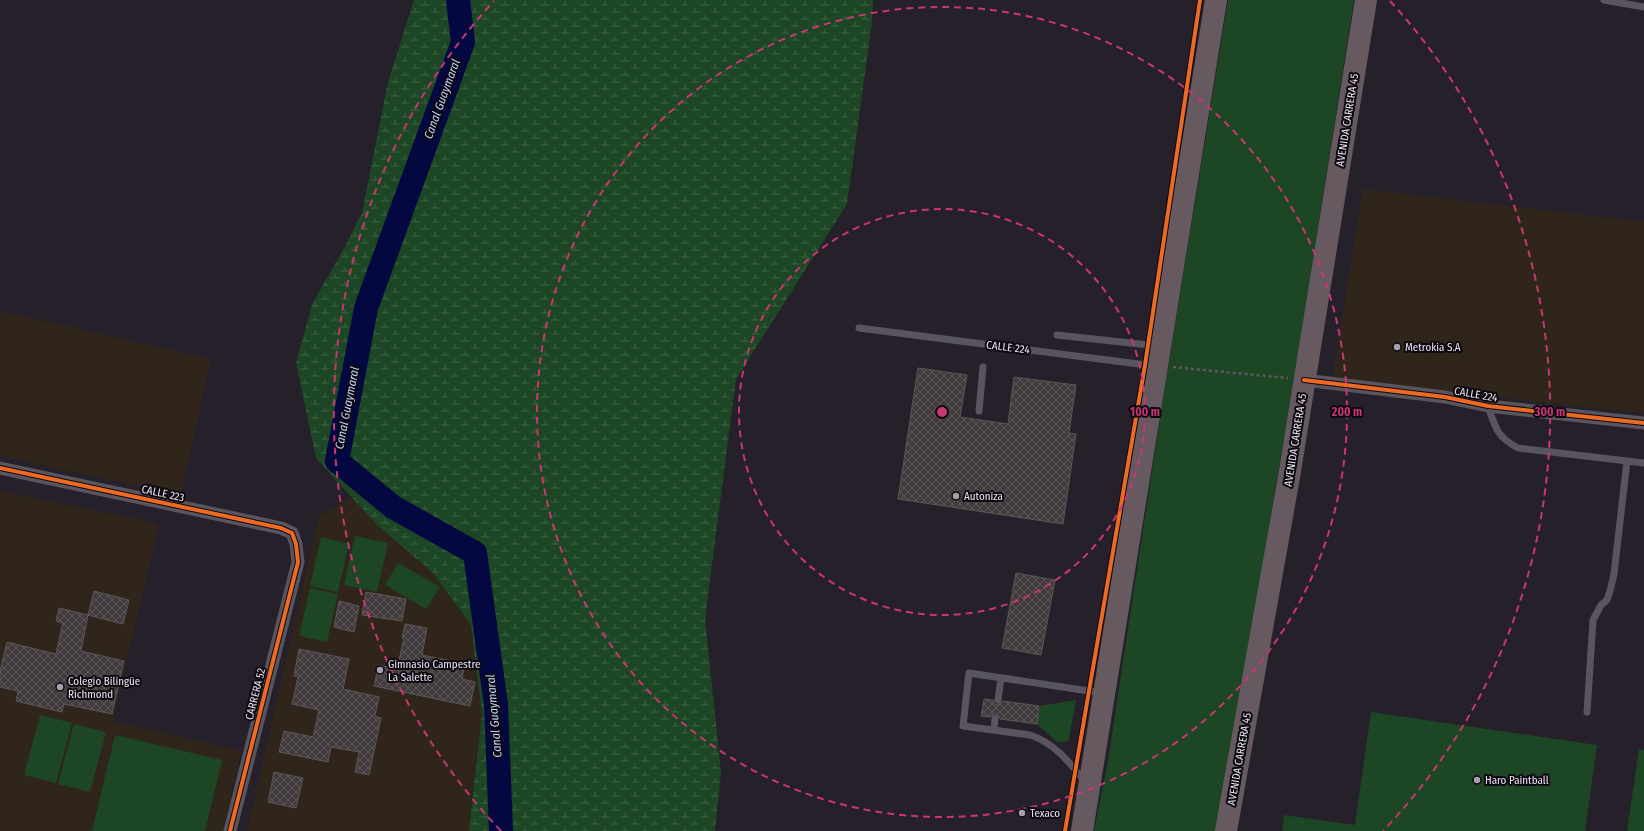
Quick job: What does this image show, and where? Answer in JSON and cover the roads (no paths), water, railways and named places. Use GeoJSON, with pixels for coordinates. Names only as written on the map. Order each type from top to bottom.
{"type":"FeatureCollection","features":[{"type":"Feature","properties":{"kind":"highway"},"geometry":{"type":"LineString","coordinates":[[1082,831],[1216,0]]}},
{"type":"Feature","properties":{"kind":"highway","name":"AVENIDA CARRERA 45"},"geometry":{"type":"LineString","coordinates":[[1226,831],[1304,380],[1366,0]]}},
{"type":"Feature","properties":{"kind":"street","name":"CALLE 224"},"geometry":{"type":"LineString","coordinates":[[1304,380],[1444,397],[1488,406],[1644,423]]}},
{"type":"Feature","properties":{"kind":"street","name":"CALLE 223"},"geometry":{"type":"LineString","coordinates":[[0,468],[281,528],[292,533],[296,544],[298,562]]}},
{"type":"Feature","properties":{"kind":"street","name":"CARRERA 52"},"geometry":{"type":"LineString","coordinates":[[230,831],[298,562]]}},
{"type":"Feature","properties":{"kind":"lane"},"geometry":{"type":"LineString","coordinates":[[1604,0],[1644,7]]}},
{"type":"Feature","properties":{"kind":"lane","name":"CALLE 224"},"geometry":{"type":"LineString","coordinates":[[859,328],[1158,356]]}},
{"type":"Feature","properties":{"kind":"lane"},"geometry":{"type":"LineString","coordinates":[[1057,335],[1158,356]]}},
{"type":"Feature","properties":{"kind":"lane"},"geometry":{"type":"LineString","coordinates":[[979,411],[983,367]]}},
{"type":"Feature","properties":{"kind":"lane"},"geometry":{"type":"LineString","coordinates":[[1488,406],[1494,427],[1501,436],[1518,448],[1644,463]]}},
{"type":"Feature","properties":{"kind":"lane"},"geometry":{"type":"LineString","coordinates":[[1587,712],[1593,620],[1600,605],[1607,600],[1614,574],[1627,461]]}},
{"type":"Feature","properties":{"kind":"lane"},"geometry":{"type":"LineString","coordinates":[[1089,786],[1061,754],[1046,742],[1030,735],[963,726],[969,674],[1104,693]]}},
{"type":"Feature","properties":{"kind":"lane"},"geometry":{"type":"LineString","coordinates":[[998,700],[1002,678]]}},
{"type":"Feature","properties":{"kind":"lane"},"geometry":{"type":"LineString","coordinates":[[994,730],[995,718]]}},
{"type":"Feature","properties":{"kind":"waterway","name":"Canal Guaymaral"},"geometry":{"type":"LineString","coordinates":[[458,0],[463,42],[366,308],[337,461],[393,507],[475,553],[496,705],[501,831]]}},
{"type":"Feature","properties":{"kind":"place","name":"Metrokia S.A"},"geometry":{"type":"Point","coordinates":[1397,347]}},
{"type":"Feature","properties":{"kind":"place","name":"Autoniza"},"geometry":{"type":"Point","coordinates":[956,496]}},
{"type":"Feature","properties":{"kind":"place","name":"Gimnasio Campestre La Salette"},"geometry":{"type":"Point","coordinates":[380,670]}},
{"type":"Feature","properties":{"kind":"place","name":"Colegio Bilingüe Richmond"},"geometry":{"type":"Point","coordinates":[60,687]}},
{"type":"Feature","properties":{"kind":"place","name":"Haro Paintball"},"geometry":{"type":"Point","coordinates":[1477,780]}},
{"type":"Feature","properties":{"kind":"place","name":"Texaco"},"geometry":{"type":"Point","coordinates":[1022,813]}}]}
